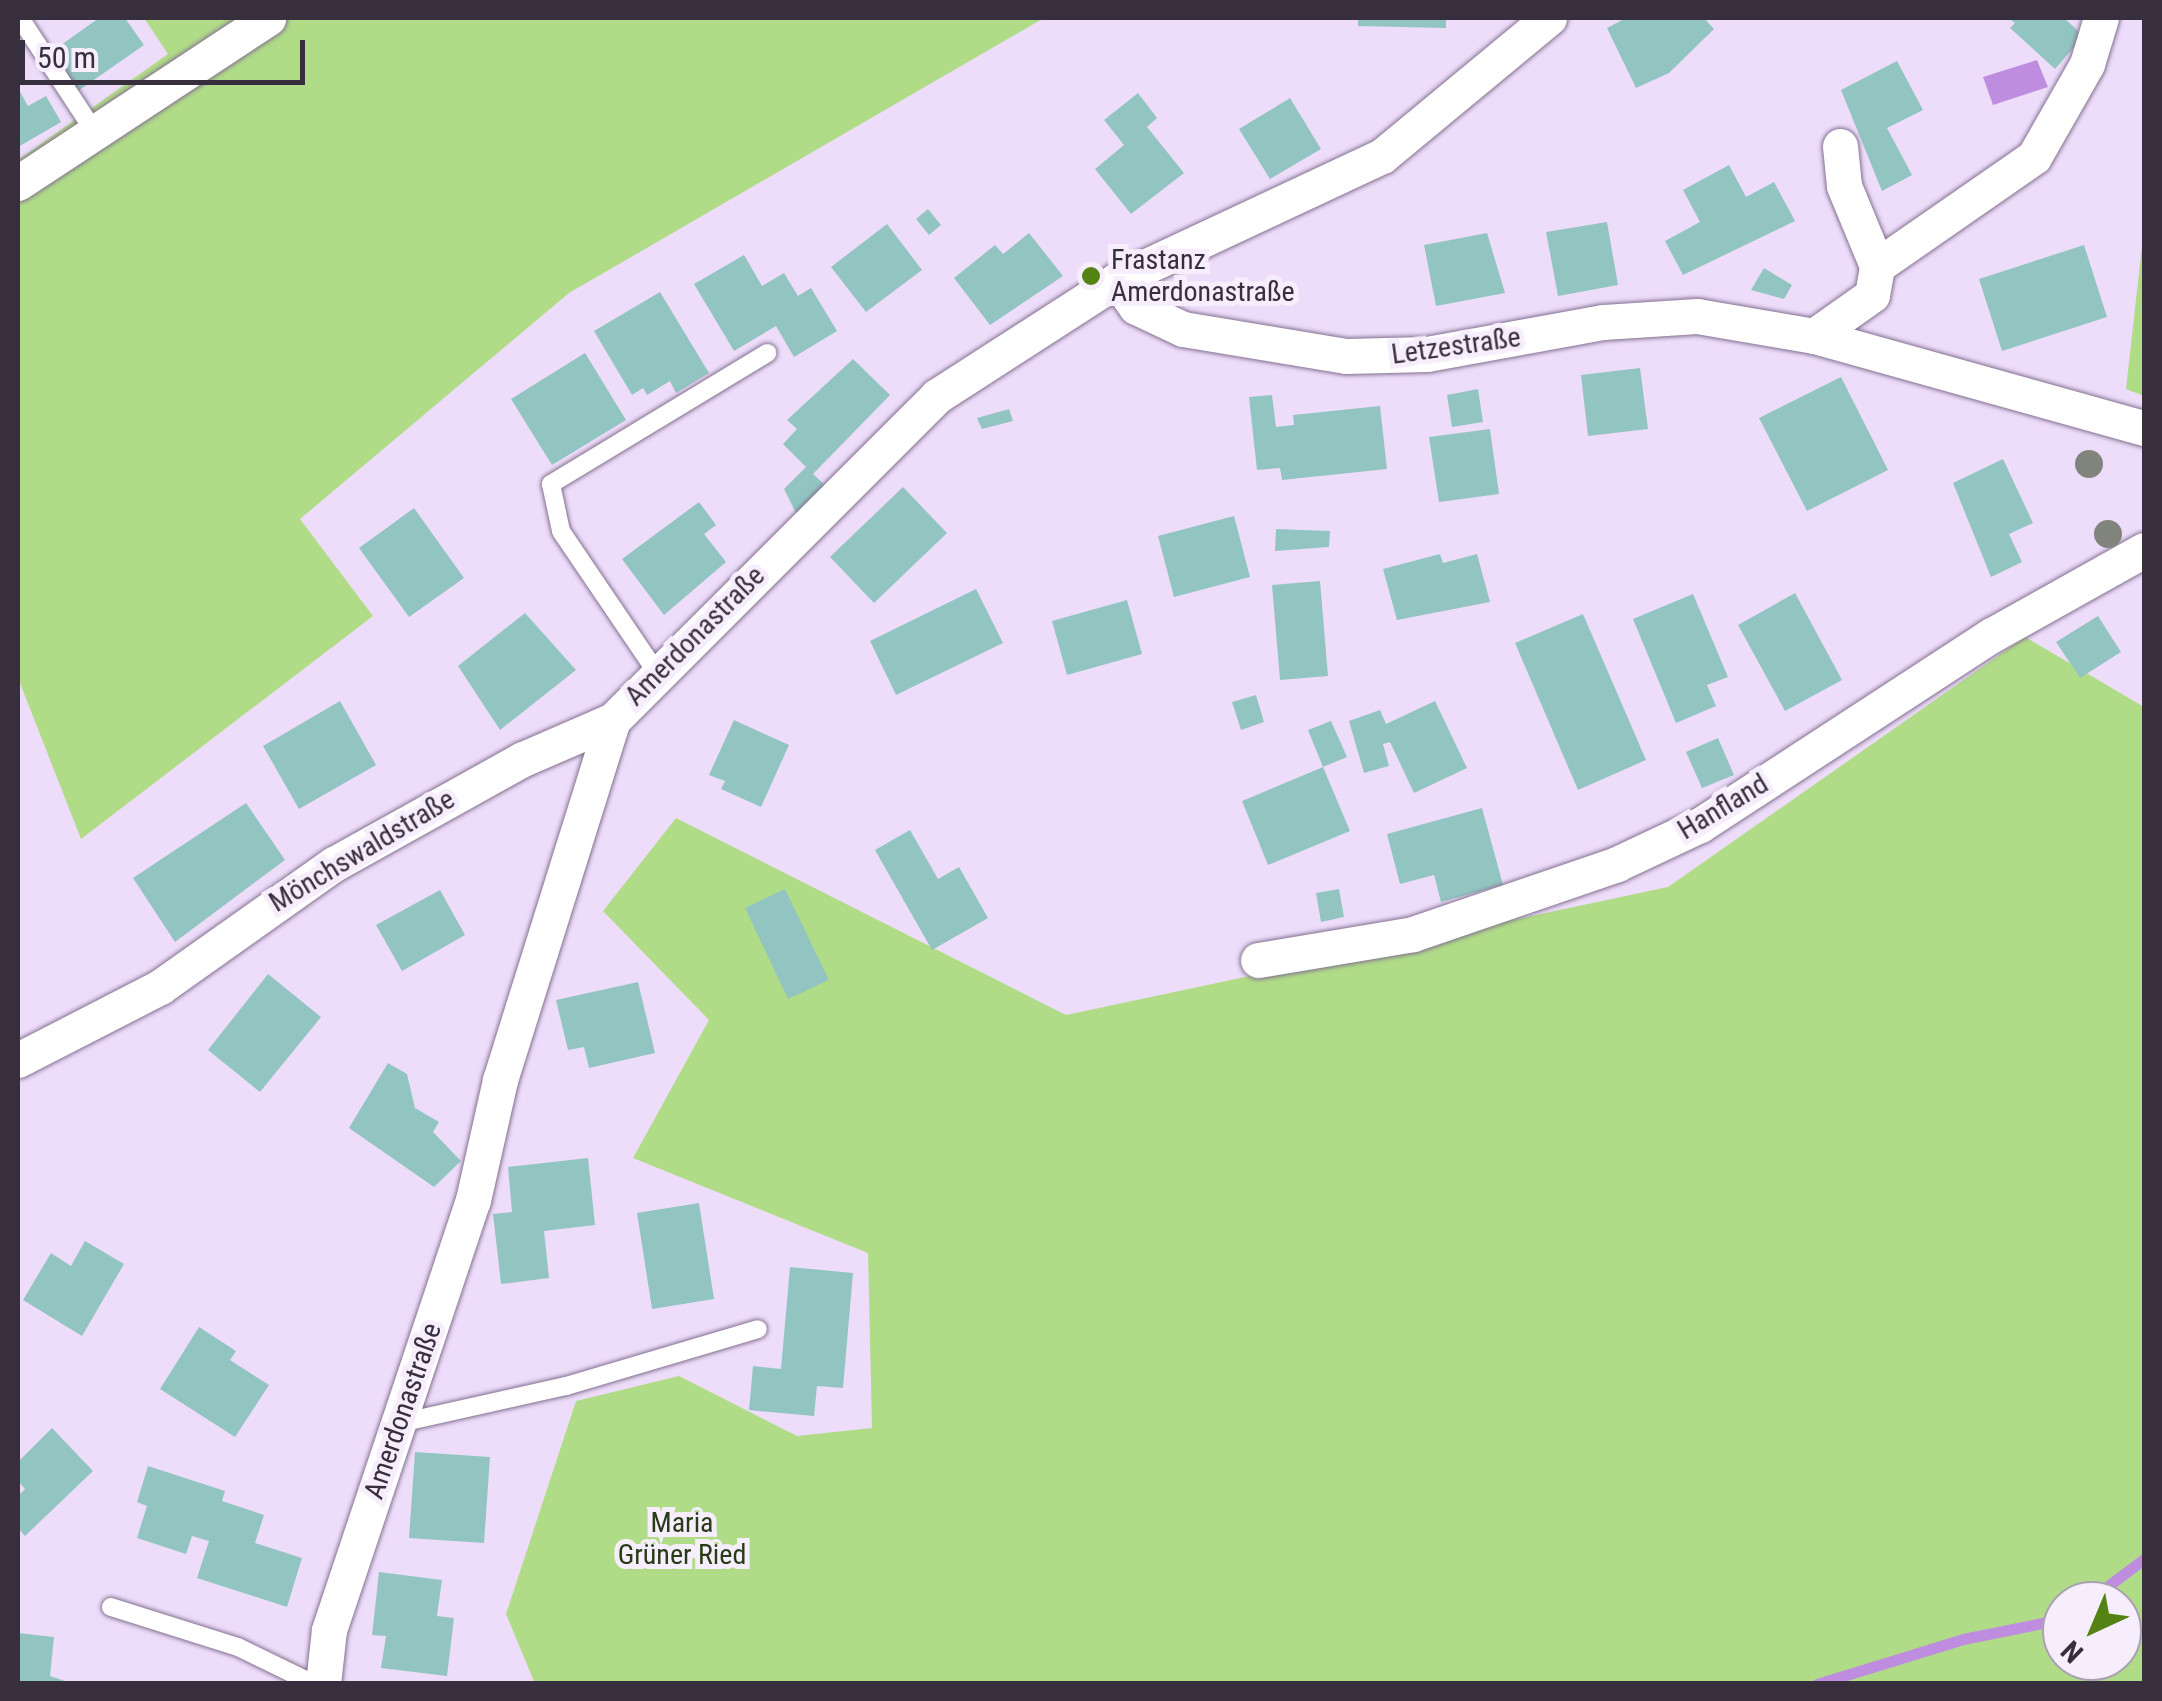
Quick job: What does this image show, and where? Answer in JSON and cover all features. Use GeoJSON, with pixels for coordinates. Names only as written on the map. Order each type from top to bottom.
{"type":"FeatureCollection","features":[{"type":"Feature","properties":{"kind":"street"},"geometry":{"type":"LineString","coordinates":[[18,183],[268,18]]}},
{"type":"Feature","properties":{"kind":"street","name":"Amerdonastraße"},"geometry":{"type":"LineString","coordinates":[[323,1684],[328,1630],[400,1423],[613,720],[924,407],[1117,280],[1382,156],[1550,18]]}},
{"type":"Feature","properties":{"kind":"street"},"geometry":{"type":"LineString","coordinates":[[1877,266],[2034,157],[2087,64],[2101,18]]}},
{"type":"Feature","properties":{"kind":"street"},"geometry":{"type":"LineString","coordinates":[[1814,336],[1872,295],[1877,266],[1844,186],[1840,146]]}},
{"type":"Feature","properties":{"kind":"street","name":"Letzestraße"},"geometry":{"type":"LineString","coordinates":[[1117,280],[1136,307],[1183,329],[1346,356],[1427,354],[1603,322],[1697,316],[1814,336],[2144,428]]}},
{"type":"Feature","properties":{"kind":"street","name":"Hanfland"},"geometry":{"type":"LineString","coordinates":[[1258,960],[1414,934],[1617,864],[1700,824],[1992,635],[2144,550]]}},
{"type":"Feature","properties":{"kind":"street","name":"Mönchswaldstraße"},"geometry":{"type":"LineString","coordinates":[[18,1060],[160,986],[322,870],[523,759],[613,720]]}},
{"type":"Feature","properties":{"kind":"lane"},"geometry":{"type":"LineString","coordinates":[[20,18],[96,135]]}},
{"type":"Feature","properties":{"kind":"lane"},"geometry":{"type":"LineString","coordinates":[[657,673],[561,531],[551,484],[767,353]]}},
{"type":"Feature","properties":{"kind":"lane"},"geometry":{"type":"LineString","coordinates":[[400,1423],[566,1386],[758,1330]]}},
{"type":"Feature","properties":{"kind":"lane"},"geometry":{"type":"LineString","coordinates":[[111,1607],[238,1647],[314,1684]]}},
{"type":"Feature","properties":{"kind":"green space"},"geometry":{"type":"Polygon","coordinates":[[[144,18],[1044,18],[569,293],[300,519],[373,616],[81,839],[18,678],[18,160],[168,54],[144,18]]]}},
{"type":"Feature","properties":{"kind":"green space"},"geometry":{"type":"Polygon","coordinates":[[[2144,228],[2144,396],[2126,389],[2144,228]]]}},
{"type":"Feature","properties":{"kind":"green space","name":"Maria Grüner Ried"},"geometry":{"type":"Polygon","coordinates":[[[2025,637],[2144,707],[2144,1683],[535,1684],[506,1614],[576,1401],[679,1376],[797,1436],[872,1428],[868,1253],[633,1158],[709,1020],[603,911],[676,818],[1066,1015],[1668,887],[2025,637]]]}},
{"type":"Feature","properties":{"kind":"shaded area"},"geometry":{"type":"Polygon","coordinates":[[[2037,60],[2048,87],[1993,105],[1983,77],[2037,60]]]}},
{"type":"Feature","properties":{"kind":"building"},"geometry":{"type":"Polygon","coordinates":[[[99,18],[125,18],[144,45],[78,91],[51,52],[99,18]]]}},
{"type":"Feature","properties":{"kind":"building"},"geometry":{"type":"Polygon","coordinates":[[[1358,18],[1446,18],[1446,28],[1358,26],[1358,18]]]}},
{"type":"Feature","properties":{"kind":"building"},"geometry":{"type":"Polygon","coordinates":[[[1626,18],[1704,18],[1714,29],[1669,73],[1636,88],[1607,28],[1626,18]]]}},
{"type":"Feature","properties":{"kind":"building"},"geometry":{"type":"Polygon","coordinates":[[[2008,18],[2064,18],[2084,36],[2055,69],[2010,28],[2015,23],[2008,18]]]}},
{"type":"Feature","properties":{"kind":"building"},"geometry":{"type":"Polygon","coordinates":[[[1897,61],[1923,110],[1887,128],[1912,175],[1882,191],[1841,90],[1897,61]]]}},
{"type":"Feature","properties":{"kind":"building"},"geometry":{"type":"Polygon","coordinates":[[[18,88],[28,106],[46,96],[61,122],[18,147],[18,88]]]}},
{"type":"Feature","properties":{"kind":"building"},"geometry":{"type":"Polygon","coordinates":[[[1138,93],[1157,118],[1147,127],[1184,173],[1131,214],[1095,169],[1124,145],[1104,120],[1138,93]]]}},
{"type":"Feature","properties":{"kind":"building"},"geometry":{"type":"Polygon","coordinates":[[[1290,98],[1321,149],[1270,179],[1239,129],[1290,98]]]}},
{"type":"Feature","properties":{"kind":"building"},"geometry":{"type":"Polygon","coordinates":[[[1729,165],[1746,197],[1774,182],[1795,221],[1683,275],[1665,241],[1700,222],[1683,190],[1729,165]]]}},
{"type":"Feature","properties":{"kind":"building"},"geometry":{"type":"Polygon","coordinates":[[[928,209],[941,225],[929,235],[916,219],[928,209]]]}},
{"type":"Feature","properties":{"kind":"building"},"geometry":{"type":"Polygon","coordinates":[[[1607,222],[1618,285],[1558,296],[1546,232],[1607,222]]]}},
{"type":"Feature","properties":{"kind":"building"},"geometry":{"type":"Polygon","coordinates":[[[887,224],[922,270],[866,312],[831,267],[887,224]]]}},
{"type":"Feature","properties":{"kind":"building"},"geometry":{"type":"Polygon","coordinates":[[[1029,233],[1063,276],[990,325],[954,278],[995,245],[1003,254],[1029,233]]]}},
{"type":"Feature","properties":{"kind":"building"},"geometry":{"type":"Polygon","coordinates":[[[1487,233],[1505,293],[1436,306],[1424,245],[1487,233]]]}},
{"type":"Feature","properties":{"kind":"building"},"geometry":{"type":"Polygon","coordinates":[[[2084,245],[2107,317],[2002,351],[1979,279],[2084,245]]]}},
{"type":"Feature","properties":{"kind":"building"},"geometry":{"type":"Polygon","coordinates":[[[744,255],[762,286],[784,273],[798,296],[811,288],[837,331],[794,357],[776,326],[734,351],[694,284],[744,255]]]}},
{"type":"Feature","properties":{"kind":"building"},"geometry":{"type":"Polygon","coordinates":[[[1764,268],[1792,285],[1784,299],[1751,290],[1764,268]]]}},
{"type":"Feature","properties":{"kind":"building"},"geometry":{"type":"Polygon","coordinates":[[[660,292],[709,373],[676,393],[670,381],[647,395],[643,388],[632,395],[594,331],[660,292]]]}},
{"type":"Feature","properties":{"kind":"building"},"geometry":{"type":"Polygon","coordinates":[[[585,353],[626,420],[552,465],[511,399],[585,353]]]}},
{"type":"Feature","properties":{"kind":"building"},"geometry":{"type":"Polygon","coordinates":[[[853,359],[890,395],[813,474],[827,487],[798,517],[784,489],[806,467],[783,444],[797,429],[787,420],[853,359]]]}},
{"type":"Feature","properties":{"kind":"building"},"geometry":{"type":"Polygon","coordinates":[[[1640,368],[1648,429],[1588,436],[1581,375],[1640,368]]]}},
{"type":"Feature","properties":{"kind":"building"},"geometry":{"type":"Polygon","coordinates":[[[1841,377],[1888,470],[1807,511],[1759,418],[1841,377]]]}},
{"type":"Feature","properties":{"kind":"building"},"geometry":{"type":"Polygon","coordinates":[[[1478,389],[1483,422],[1452,427],[1447,395],[1478,389]]]}},
{"type":"Feature","properties":{"kind":"building"},"geometry":{"type":"Polygon","coordinates":[[[1272,395],[1276,427],[1294,425],[1293,415],[1380,406],[1387,469],[1282,480],[1280,468],[1257,470],[1249,397],[1272,395]]]}},
{"type":"Feature","properties":{"kind":"building"},"geometry":{"type":"Polygon","coordinates":[[[1009,409],[1013,421],[982,429],[977,418],[1009,409]]]}},
{"type":"Feature","properties":{"kind":"building"},"geometry":{"type":"Polygon","coordinates":[[[1490,429],[1499,494],[1439,502],[1429,437],[1490,429]]]}},
{"type":"Feature","properties":{"kind":"building"},"geometry":{"type":"Polygon","coordinates":[[[2003,459],[2033,523],[2009,534],[2022,562],[1991,577],[1953,483],[2003,459]]]}},
{"type":"Feature","properties":{"kind":"building"},"geometry":{"type":"Polygon","coordinates":[[[903,487],[947,533],[874,603],[830,557],[903,487]]]}},
{"type":"Feature","properties":{"kind":"building"},"geometry":{"type":"Polygon","coordinates":[[[699,502],[716,525],[704,534],[726,562],[664,615],[622,559],[699,502]]]}},
{"type":"Feature","properties":{"kind":"building"},"geometry":{"type":"Polygon","coordinates":[[[414,508],[464,578],[409,617],[359,548],[414,508]]]}},
{"type":"Feature","properties":{"kind":"building"},"geometry":{"type":"Polygon","coordinates":[[[1234,516],[1250,577],[1174,597],[1158,536],[1234,516]]]}},
{"type":"Feature","properties":{"kind":"building"},"geometry":{"type":"Polygon","coordinates":[[[1276,529],[1330,531],[1329,547],[1275,551],[1276,529]]]}},
{"type":"Feature","properties":{"kind":"building"},"geometry":{"type":"Polygon","coordinates":[[[1440,554],[1443,563],[1477,554],[1490,602],[1397,620],[1383,569],[1440,554]]]}},
{"type":"Feature","properties":{"kind":"building"},"geometry":{"type":"Polygon","coordinates":[[[1320,581],[1328,676],[1280,680],[1272,585],[1320,581]]]}},
{"type":"Feature","properties":{"kind":"building"},"geometry":{"type":"Polygon","coordinates":[[[976,589],[1003,643],[896,695],[870,641],[976,589]]]}},
{"type":"Feature","properties":{"kind":"building"},"geometry":{"type":"Polygon","coordinates":[[[1795,593],[1842,680],[1785,711],[1738,625],[1795,593]]]}},
{"type":"Feature","properties":{"kind":"building"},"geometry":{"type":"Polygon","coordinates":[[[1693,594],[1728,677],[1707,685],[1716,706],[1676,723],[1633,619],[1693,594]]]}},
{"type":"Feature","properties":{"kind":"building"},"geometry":{"type":"Polygon","coordinates":[[[1127,600],[1142,654],[1067,675],[1052,621],[1127,600]]]}},
{"type":"Feature","properties":{"kind":"building"},"geometry":{"type":"Polygon","coordinates":[[[525,613],[576,670],[500,730],[458,666],[525,613]]]}},
{"type":"Feature","properties":{"kind":"building"},"geometry":{"type":"Polygon","coordinates":[[[1583,614],[1646,760],[1578,790],[1515,643],[1583,614]]]}},
{"type":"Feature","properties":{"kind":"building"},"geometry":{"type":"Polygon","coordinates":[[[2098,616],[2121,652],[2080,678],[2056,642],[2098,616]]]}},
{"type":"Feature","properties":{"kind":"building"},"geometry":{"type":"Polygon","coordinates":[[[1256,695],[1264,722],[1241,730],[1232,702],[1256,695]]]}},
{"type":"Feature","properties":{"kind":"building"},"geometry":{"type":"Polygon","coordinates":[[[340,701],[376,765],[299,809],[263,746],[340,701]]]}},
{"type":"Feature","properties":{"kind":"building"},"geometry":{"type":"Polygon","coordinates":[[[1435,701],[1467,768],[1414,793],[1390,742],[1383,744],[1389,766],[1364,773],[1349,721],[1380,710],[1386,724],[1435,701]]]}},
{"type":"Feature","properties":{"kind":"building"},"geometry":{"type":"Polygon","coordinates":[[[734,720],[789,745],[761,807],[721,789],[725,781],[709,775],[734,720]]]}},
{"type":"Feature","properties":{"kind":"building"},"geometry":{"type":"Polygon","coordinates":[[[1331,721],[1347,757],[1323,767],[1308,730],[1331,721]]]}},
{"type":"Feature","properties":{"kind":"building"},"geometry":{"type":"Polygon","coordinates":[[[1718,738],[1734,775],[1702,788],[1686,752],[1718,738]]]}},
{"type":"Feature","properties":{"kind":"building"},"geometry":{"type":"Polygon","coordinates":[[[1323,767],[1350,831],[1268,865],[1242,801],[1323,767]]]}},
{"type":"Feature","properties":{"kind":"building"},"geometry":{"type":"Polygon","coordinates":[[[246,803],[285,860],[175,942],[133,878],[246,803]]]}},
{"type":"Feature","properties":{"kind":"building"},"geometry":{"type":"Polygon","coordinates":[[[1482,808],[1503,885],[1441,902],[1434,875],[1400,884],[1387,834],[1482,808]]]}},
{"type":"Feature","properties":{"kind":"building"},"geometry":{"type":"Polygon","coordinates":[[[910,830],[938,879],[959,867],[988,918],[932,950],[875,850],[910,830]]]}},
{"type":"Feature","properties":{"kind":"building"},"geometry":{"type":"Polygon","coordinates":[[[785,889],[829,980],[788,999],[745,908],[785,889]]]}},
{"type":"Feature","properties":{"kind":"building"},"geometry":{"type":"Polygon","coordinates":[[[1339,889],[1344,917],[1321,922],[1316,893],[1339,889]]]}},
{"type":"Feature","properties":{"kind":"building"},"geometry":{"type":"Polygon","coordinates":[[[440,890],[465,935],[402,971],[376,925],[440,890]]]}},
{"type":"Feature","properties":{"kind":"building"},"geometry":{"type":"Polygon","coordinates":[[[268,974],[321,1017],[260,1092],[208,1050],[268,974]]]}},
{"type":"Feature","properties":{"kind":"building"},"geometry":{"type":"Polygon","coordinates":[[[638,982],[655,1053],[589,1068],[584,1047],[568,1050],[556,1000],[638,982]]]}},
{"type":"Feature","properties":{"kind":"building"},"geometry":{"type":"Polygon","coordinates":[[[388,1063],[407,1074],[415,1108],[439,1122],[433,1132],[461,1161],[434,1187],[349,1128],[388,1063]]]}},
{"type":"Feature","properties":{"kind":"building"},"geometry":{"type":"Polygon","coordinates":[[[588,1158],[595,1225],[544,1231],[549,1278],[501,1284],[493,1214],[512,1212],[508,1167],[588,1158]]]}},
{"type":"Feature","properties":{"kind":"building"},"geometry":{"type":"Polygon","coordinates":[[[699,1203],[714,1299],[652,1309],[637,1213],[699,1203]]]}},
{"type":"Feature","properties":{"kind":"building"},"geometry":{"type":"Polygon","coordinates":[[[85,1241],[124,1264],[82,1336],[23,1300],[51,1253],[71,1266],[85,1241]]]}},
{"type":"Feature","properties":{"kind":"building"},"geometry":{"type":"Polygon","coordinates":[[[790,1267],[853,1273],[843,1388],[817,1386],[814,1416],[749,1410],[753,1366],[781,1369],[790,1267]]]}},
{"type":"Feature","properties":{"kind":"building"},"geometry":{"type":"Polygon","coordinates":[[[199,1327],[236,1351],[230,1360],[269,1385],[235,1437],[160,1389],[199,1327]]]}},
{"type":"Feature","properties":{"kind":"building"},"geometry":{"type":"Polygon","coordinates":[[[52,1428],[93,1471],[25,1536],[18,1528],[18,1496],[25,1489],[18,1481],[18,1462],[52,1428]]]}},
{"type":"Feature","properties":{"kind":"building"},"geometry":{"type":"Polygon","coordinates":[[[415,1452],[490,1457],[484,1543],[409,1538],[415,1452]]]}},
{"type":"Feature","properties":{"kind":"building"},"geometry":{"type":"Polygon","coordinates":[[[148,1466],[225,1491],[222,1501],[264,1515],[255,1543],[302,1558],[287,1607],[197,1578],[209,1541],[192,1536],[186,1554],[137,1538],[147,1506],[137,1502],[148,1466]]]}},
{"type":"Feature","properties":{"kind":"building"},"geometry":{"type":"Polygon","coordinates":[[[379,1572],[442,1580],[437,1616],[454,1618],[447,1676],[381,1668],[386,1636],[372,1635],[379,1572]]]}},
{"type":"Feature","properties":{"kind":"building"},"geometry":{"type":"Polygon","coordinates":[[[18,1633],[54,1637],[50,1676],[74,1684],[18,1684],[18,1633]]]}},
{"type":"Feature","properties":{"kind":"waterway"},"geometry":{"type":"LineString","coordinates":[[2115,1581],[2144,1559]]}},
{"type":"Feature","properties":{"kind":"waterway"},"geometry":{"type":"LineString","coordinates":[[1817,1684],[1963,1639],[2042,1623]]}},
{"type":"Feature","properties":{"kind":"place","name":"Frastanz Amerdonastraße"},"geometry":{"type":"Point","coordinates":[1091,276]}}]}
